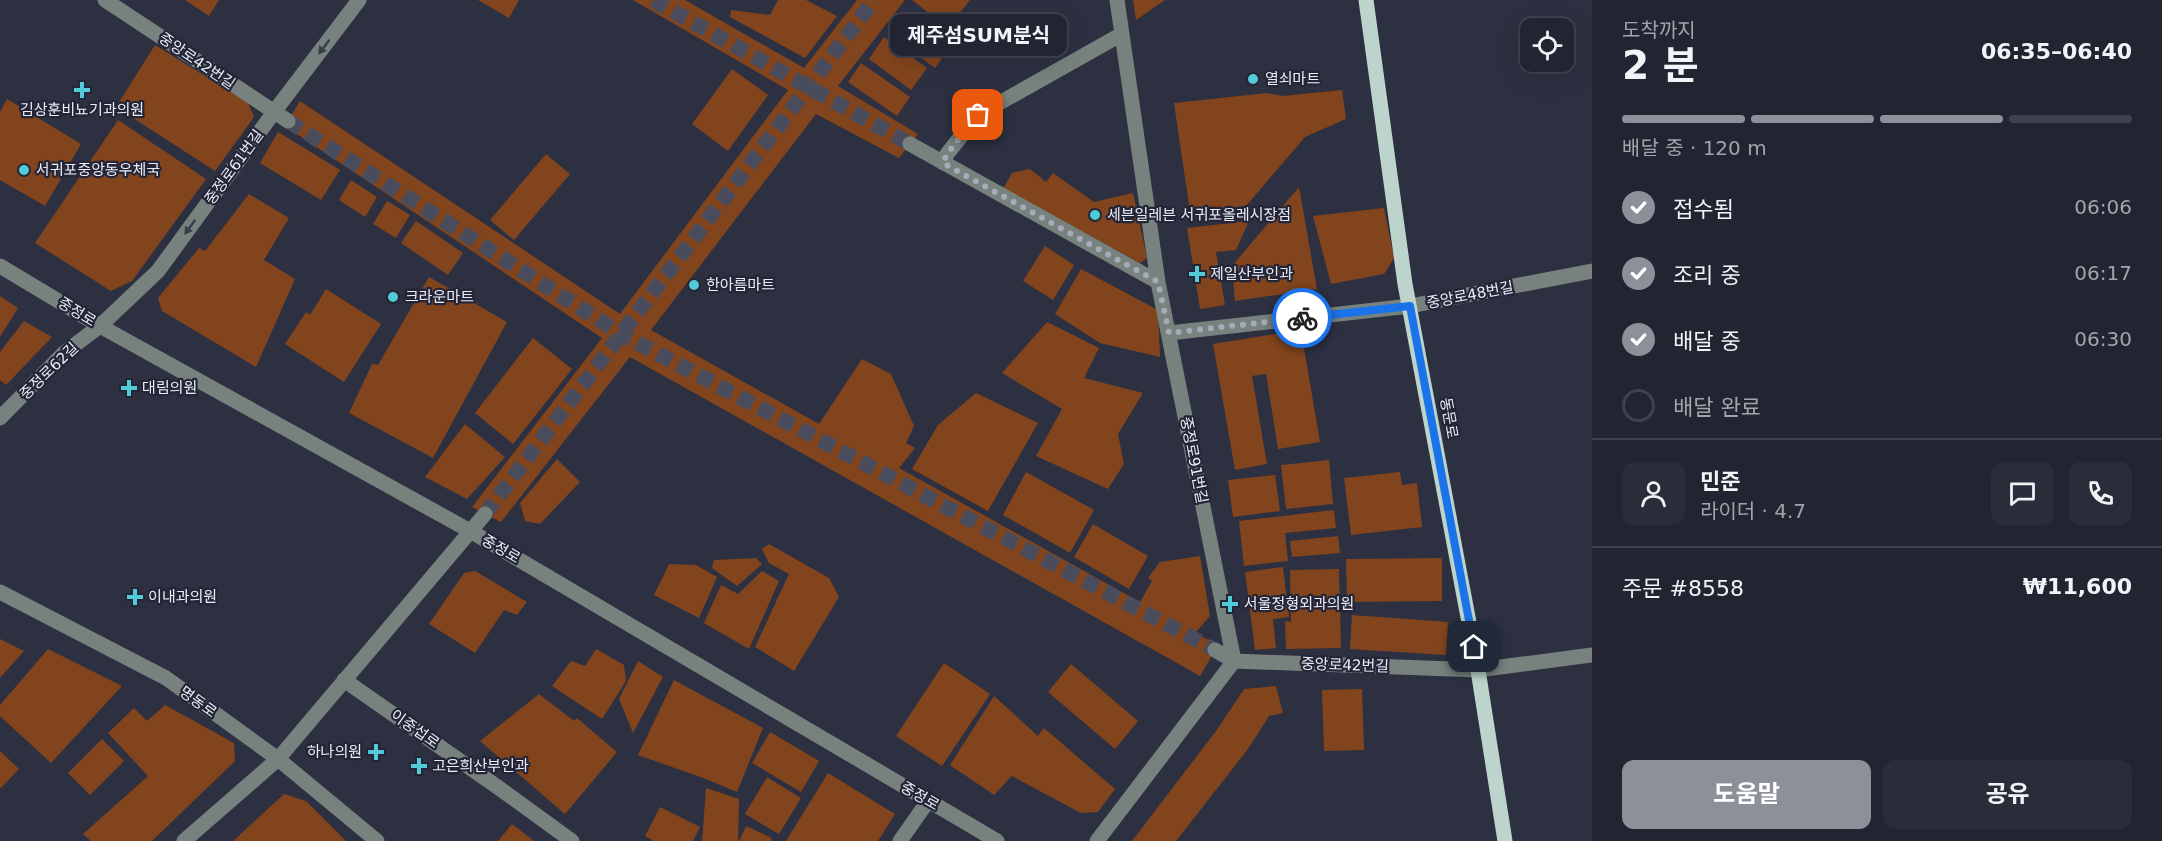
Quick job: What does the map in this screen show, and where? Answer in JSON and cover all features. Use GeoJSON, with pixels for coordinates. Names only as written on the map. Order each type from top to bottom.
{"type":"FeatureCollection","features":[{"type":"Feature","properties":{"kind":"main road","name":"동문로"},"geometry":{"type":"LineString","coordinates":[[1366,0],[1405,284],[1478,670],[1505,841]]}},
{"type":"Feature","properties":{"kind":"street","name":"중앙로42번길"},"geometry":{"type":"LineString","coordinates":[[105,0],[288,121]]}},
{"type":"Feature","properties":{"kind":"street","name":"중정로61번길"},"geometry":{"type":"LineString","coordinates":[[100,326],[158,271],[274,112],[360,0]]}},
{"type":"Feature","properties":{"kind":"street","name":"중정로91번길"},"geometry":{"type":"LineString","coordinates":[[1117,0],[1158,282],[1234,661]]}},
{"type":"Feature","properties":{"kind":"street"},"geometry":{"type":"LineString","coordinates":[[943,163],[947,154],[978,115],[1122,34]]}},
{"type":"Feature","properties":{"kind":"street"},"geometry":{"type":"LineString","coordinates":[[910,144],[1158,282]]}},
{"type":"Feature","properties":{"kind":"street","name":"중정로"},"geometry":{"type":"LineString","coordinates":[[0,266],[100,326],[472,532],[998,841]]}},
{"type":"Feature","properties":{"kind":"street","name":"중앙로48번길"},"geometry":{"type":"LineString","coordinates":[[1169,333],[1410,306],[1592,271]]}},
{"type":"Feature","properties":{"kind":"street","name":"중정로62길"},"geometry":{"type":"LineString","coordinates":[[0,418],[64,353],[100,326]]}},
{"type":"Feature","properties":{"kind":"street"},"geometry":{"type":"LineString","coordinates":[[184,841],[278,759],[485,514]]}},
{"type":"Feature","properties":{"kind":"street","name":"명동로"},"geometry":{"type":"LineString","coordinates":[[0,591],[166,678],[278,759],[377,841]]}},
{"type":"Feature","properties":{"kind":"street","name":"중앙로42번길"},"geometry":{"type":"LineString","coordinates":[[1215,650],[1234,661],[1478,670],[1592,655]]}},
{"type":"Feature","properties":{"kind":"street"},"geometry":{"type":"LineString","coordinates":[[1097,841],[1234,661]]}},
{"type":"Feature","properties":{"kind":"street","name":"이중섭로"},"geometry":{"type":"LineString","coordinates":[[345,680],[572,841]]}},
{"type":"Feature","properties":{"kind":"street"},"geometry":{"type":"LineString","coordinates":[[900,841],[928,801]]}},
{"type":"Feature","properties":{"kind":"building"},"geometry":{"type":"Polygon","coordinates":[[[185,0],[219,0],[209,16],[185,0]]]}},
{"type":"Feature","properties":{"kind":"building"},"geometry":{"type":"Polygon","coordinates":[[[478,0],[519,0],[509,18],[478,0]]]}},
{"type":"Feature","properties":{"kind":"building"},"geometry":{"type":"Polygon","coordinates":[[[633,0],[685,0],[804,68],[857,0],[905,0],[838,86],[918,134],[899,158],[816,114],[651,330],[819,424],[862,359],[891,374],[914,426],[906,443],[915,448],[899,468],[1140,602],[1152,581],[1148,578],[1160,562],[1200,556],[1210,616],[1195,633],[1218,645],[1200,676],[630,357],[501,522],[472,507],[602,338],[285,126],[300,101],[620,314],[788,90],[633,0]]]}},
{"type":"Feature","properties":{"kind":"building"},"geometry":{"type":"Polygon","coordinates":[[[778,0],[806,0],[837,16],[805,58],[730,17],[731,10],[770,15],[778,0]]]}},
{"type":"Feature","properties":{"kind":"building"},"geometry":{"type":"Polygon","coordinates":[[[912,0],[970,0],[948,28],[912,0]]]}},
{"type":"Feature","properties":{"kind":"building"},"geometry":{"type":"Polygon","coordinates":[[[1133,0],[1165,0],[1136,20],[1133,0]]]}},
{"type":"Feature","properties":{"kind":"building"},"geometry":{"type":"Polygon","coordinates":[[[905,13],[951,45],[935,68],[889,35],[905,13]]]}},
{"type":"Feature","properties":{"kind":"building"},"geometry":{"type":"Polygon","coordinates":[[[884,37],[927,68],[911,90],[869,59],[884,37]]]}},
{"type":"Feature","properties":{"kind":"building"},"geometry":{"type":"Polygon","coordinates":[[[155,45],[248,103],[254,117],[215,171],[116,107],[155,45]]]}},
{"type":"Feature","properties":{"kind":"building"},"geometry":{"type":"Polygon","coordinates":[[[861,63],[910,97],[897,116],[848,82],[861,63]]]}},
{"type":"Feature","properties":{"kind":"building"},"geometry":{"type":"Polygon","coordinates":[[[732,69],[768,95],[728,151],[692,124],[732,69]]]}},
{"type":"Feature","properties":{"kind":"building"},"geometry":{"type":"Polygon","coordinates":[[[1342,90],[1346,119],[1305,137],[1246,206],[1190,212],[1174,103],[1267,93],[1282,96],[1342,90]]]}},
{"type":"Feature","properties":{"kind":"building"},"geometry":{"type":"Polygon","coordinates":[[[7,99],[81,144],[45,206],[0,180],[0,112],[7,99]]]}},
{"type":"Feature","properties":{"kind":"building"},"geometry":{"type":"Polygon","coordinates":[[[118,120],[206,179],[132,281],[111,291],[35,243],[118,120]]]}},
{"type":"Feature","properties":{"kind":"building"},"geometry":{"type":"Polygon","coordinates":[[[278,132],[340,170],[321,200],[260,163],[278,132]]]}},
{"type":"Feature","properties":{"kind":"building"},"geometry":{"type":"Polygon","coordinates":[[[546,154],[570,174],[514,240],[490,220],[546,154]]]}},
{"type":"Feature","properties":{"kind":"building","name":"세븐일레븐 서귀포올레시장점"},"geometry":{"type":"Polygon","coordinates":[[[1030,169],[1046,182],[1053,173],[1094,202],[1133,193],[1147,258],[1140,263],[1003,189],[1012,173],[1030,169]]]}},
{"type":"Feature","properties":{"kind":"building"},"geometry":{"type":"Polygon","coordinates":[[[351,180],[377,197],[365,217],[339,200],[351,180]]]}},
{"type":"Feature","properties":{"kind":"building"},"geometry":{"type":"Polygon","coordinates":[[[1299,187],[1317,289],[1235,301],[1232,266],[1299,187]]]}},
{"type":"Feature","properties":{"kind":"building"},"geometry":{"type":"Polygon","coordinates":[[[249,194],[289,218],[264,260],[295,279],[256,367],[162,311],[158,298],[199,248],[205,251],[249,194]]]}},
{"type":"Feature","properties":{"kind":"building"},"geometry":{"type":"Polygon","coordinates":[[[387,201],[410,215],[396,238],[373,224],[387,201]]]}},
{"type":"Feature","properties":{"kind":"building"},"geometry":{"type":"Polygon","coordinates":[[[1384,208],[1394,258],[1384,274],[1331,284],[1313,216],[1384,208]]]}},
{"type":"Feature","properties":{"kind":"building"},"geometry":{"type":"Polygon","coordinates":[[[416,221],[463,253],[448,275],[401,243],[416,221]]]}},
{"type":"Feature","properties":{"kind":"building"},"geometry":{"type":"Polygon","coordinates":[[[1249,221],[1236,250],[1216,252],[1225,305],[1200,309],[1187,228],[1249,221]]]}},
{"type":"Feature","properties":{"kind":"building"},"geometry":{"type":"Polygon","coordinates":[[[1045,246],[1074,265],[1053,300],[1023,281],[1045,246]]]}},
{"type":"Feature","properties":{"kind":"building"},"geometry":{"type":"Polygon","coordinates":[[[1081,269],[1158,310],[1160,357],[1100,343],[1055,314],[1081,269]]]}},
{"type":"Feature","properties":{"kind":"building"},"geometry":{"type":"Polygon","coordinates":[[[429,277],[507,322],[433,458],[349,413],[372,364],[378,365],[429,277]]]}},
{"type":"Feature","properties":{"kind":"building"},"geometry":{"type":"Polygon","coordinates":[[[326,289],[381,324],[344,382],[285,344],[306,312],[310,315],[326,289]]]}},
{"type":"Feature","properties":{"kind":"building"},"geometry":{"type":"Polygon","coordinates":[[[0,296],[18,308],[0,337],[0,296]]]}},
{"type":"Feature","properties":{"kind":"building"},"geometry":{"type":"Polygon","coordinates":[[[24,321],[52,337],[6,385],[0,380],[0,352],[24,321]]]}},
{"type":"Feature","properties":{"kind":"building"},"geometry":{"type":"Polygon","coordinates":[[[1047,322],[1099,348],[1084,378],[1143,393],[1118,434],[1124,464],[1108,489],[1036,456],[1062,409],[1002,373],[1047,322]]]}},
{"type":"Feature","properties":{"kind":"building"},"geometry":{"type":"Polygon","coordinates":[[[1301,330],[1320,442],[1278,449],[1266,374],[1252,376],[1267,464],[1235,470],[1213,344],[1301,330]]]}},
{"type":"Feature","properties":{"kind":"building"},"geometry":{"type":"Polygon","coordinates":[[[533,338],[572,369],[513,444],[475,413],[533,338]]]}},
{"type":"Feature","properties":{"kind":"building"},"geometry":{"type":"Polygon","coordinates":[[[976,393],[1038,423],[988,511],[912,469],[938,425],[976,393]]]}},
{"type":"Feature","properties":{"kind":"building"},"geometry":{"type":"Polygon","coordinates":[[[465,424],[505,457],[467,499],[425,477],[465,424]]]}},
{"type":"Feature","properties":{"kind":"building"},"geometry":{"type":"Polygon","coordinates":[[[557,459],[580,482],[540,524],[525,521],[520,503],[557,459]]]}},
{"type":"Feature","properties":{"kind":"building"},"geometry":{"type":"Polygon","coordinates":[[[1329,460],[1333,504],[1286,509],[1281,465],[1329,460]]]}},
{"type":"Feature","properties":{"kind":"building"},"geometry":{"type":"Polygon","coordinates":[[[1026,472],[1094,510],[1070,553],[1003,515],[1026,472]]]}},
{"type":"Feature","properties":{"kind":"building"},"geometry":{"type":"Polygon","coordinates":[[[1400,472],[1402,485],[1417,483],[1422,527],[1351,535],[1344,478],[1400,472]]]}},
{"type":"Feature","properties":{"kind":"building"},"geometry":{"type":"Polygon","coordinates":[[[1275,475],[1280,511],[1233,517],[1228,480],[1275,475]]]}},
{"type":"Feature","properties":{"kind":"building"},"geometry":{"type":"Polygon","coordinates":[[[1334,510],[1336,528],[1285,533],[1288,561],[1244,566],[1239,521],[1334,510]]]}},
{"type":"Feature","properties":{"kind":"building"},"geometry":{"type":"Polygon","coordinates":[[[1093,524],[1148,556],[1129,589],[1074,557],[1093,524]]]}},
{"type":"Feature","properties":{"kind":"building"},"geometry":{"type":"Polygon","coordinates":[[[1338,536],[1340,553],[1292,557],[1290,541],[1338,536]]]}},
{"type":"Feature","properties":{"kind":"building"},"geometry":{"type":"Polygon","coordinates":[[[769,544],[829,578],[839,597],[794,671],[755,647],[789,574],[769,563],[762,549],[769,544]]]}},
{"type":"Feature","properties":{"kind":"building"},"geometry":{"type":"Polygon","coordinates":[[[756,558],[762,564],[737,586],[712,568],[714,560],[756,558]]]}},
{"type":"Feature","properties":{"kind":"building"},"geometry":{"type":"Polygon","coordinates":[[[1442,558],[1442,601],[1347,602],[1346,559],[1442,558]]]}},
{"type":"Feature","properties":{"kind":"building"},"geometry":{"type":"Polygon","coordinates":[[[669,564],[696,565],[717,577],[699,618],[654,595],[669,564]]]}},
{"type":"Feature","properties":{"kind":"building"},"geometry":{"type":"Polygon","coordinates":[[[1283,567],[1289,617],[1273,619],[1276,648],[1255,650],[1245,572],[1283,567]]]}},
{"type":"Feature","properties":{"kind":"building"},"geometry":{"type":"Polygon","coordinates":[[[1339,569],[1341,648],[1286,649],[1285,621],[1291,622],[1290,570],[1339,569]]]}},
{"type":"Feature","properties":{"kind":"building"},"geometry":{"type":"Polygon","coordinates":[[[475,571],[527,602],[517,615],[504,610],[475,653],[429,624],[464,573],[475,571]]]}},
{"type":"Feature","properties":{"kind":"building"},"geometry":{"type":"Polygon","coordinates":[[[762,571],[779,581],[749,649],[704,623],[721,585],[738,594],[762,571]]]}},
{"type":"Feature","properties":{"kind":"building"},"geometry":{"type":"Polygon","coordinates":[[[1352,615],[1448,622],[1446,655],[1350,649],[1352,615]]]}},
{"type":"Feature","properties":{"kind":"building"},"geometry":{"type":"Polygon","coordinates":[[[0,639],[24,651],[0,678],[0,639]]]}},
{"type":"Feature","properties":{"kind":"building"},"geometry":{"type":"Polygon","coordinates":[[[48,649],[122,686],[51,763],[0,716],[0,705],[48,649]]]}},
{"type":"Feature","properties":{"kind":"building"},"geometry":{"type":"Polygon","coordinates":[[[596,649],[624,665],[626,681],[602,719],[552,686],[571,661],[585,666],[596,649]]]}},
{"type":"Feature","properties":{"kind":"building"},"geometry":{"type":"Polygon","coordinates":[[[638,661],[663,677],[633,733],[619,699],[638,661]]]}},
{"type":"Feature","properties":{"kind":"building"},"geometry":{"type":"Polygon","coordinates":[[[944,663],[990,694],[942,766],[896,736],[944,663]]]}},
{"type":"Feature","properties":{"kind":"building"},"geometry":{"type":"Polygon","coordinates":[[[1071,664],[1138,721],[1115,749],[1048,692],[1071,664]]]}},
{"type":"Feature","properties":{"kind":"building"},"geometry":{"type":"Polygon","coordinates":[[[674,680],[763,728],[737,792],[638,755],[674,680]]]}},
{"type":"Feature","properties":{"kind":"building"},"geometry":{"type":"Polygon","coordinates":[[[1276,686],[1283,713],[1269,716],[1248,749],[1176,841],[1132,841],[1216,731],[1244,689],[1276,686]]]}},
{"type":"Feature","properties":{"kind":"building"},"geometry":{"type":"Polygon","coordinates":[[[1362,689],[1364,750],[1324,751],[1322,690],[1362,689]]]}},
{"type":"Feature","properties":{"kind":"building"},"geometry":{"type":"Polygon","coordinates":[[[539,694],[574,721],[577,718],[617,752],[565,814],[480,741],[539,694]]]}},
{"type":"Feature","properties":{"kind":"building"},"geometry":{"type":"Polygon","coordinates":[[[994,696],[1038,736],[1044,728],[1115,789],[1098,812],[1081,813],[1012,776],[994,795],[950,765],[994,696]]]}},
{"type":"Feature","properties":{"kind":"building"},"geometry":{"type":"Polygon","coordinates":[[[165,705],[234,743],[235,761],[152,841],[91,841],[83,834],[148,776],[108,733],[134,708],[147,721],[165,705]]]}},
{"type":"Feature","properties":{"kind":"building"},"geometry":{"type":"Polygon","coordinates":[[[770,732],[819,761],[801,792],[752,763],[770,732]]]}},
{"type":"Feature","properties":{"kind":"building"},"geometry":{"type":"Polygon","coordinates":[[[102,739],[124,761],[90,795],[68,773],[102,739]]]}},
{"type":"Feature","properties":{"kind":"building"},"geometry":{"type":"Polygon","coordinates":[[[0,751],[19,769],[1,788],[0,787],[0,751]]]}},
{"type":"Feature","properties":{"kind":"building"},"geometry":{"type":"Polygon","coordinates":[[[828,773],[895,814],[878,841],[786,841],[828,773]]]}},
{"type":"Feature","properties":{"kind":"building"},"geometry":{"type":"Polygon","coordinates":[[[767,777],[801,798],[779,834],[745,814],[767,777]]]}},
{"type":"Feature","properties":{"kind":"building"},"geometry":{"type":"Polygon","coordinates":[[[706,788],[739,799],[738,841],[702,841],[706,788]]]}},
{"type":"Feature","properties":{"kind":"building"},"geometry":{"type":"Polygon","coordinates":[[[284,794],[306,801],[346,841],[233,841],[284,794]]]}},
{"type":"Feature","properties":{"kind":"building"},"geometry":{"type":"Polygon","coordinates":[[[660,807],[700,827],[693,841],[654,841],[645,836],[660,807]]]}},
{"type":"Feature","properties":{"kind":"building"},"geometry":{"type":"Polygon","coordinates":[[[512,824],[534,841],[498,841],[512,824]]]}},
{"type":"Feature","properties":{"kind":"building"},"geometry":{"type":"Polygon","coordinates":[[[746,826],[772,838],[771,841],[739,841],[746,826]]]}},
{"type":"Feature","properties":{"kind":"tunnel"},"geometry":{"type":"LineString","coordinates":[[653,0],[910,144]]}},
{"type":"Feature","properties":{"kind":"tunnel"},"geometry":{"type":"LineString","coordinates":[[485,514],[874,0]]}},
{"type":"Feature","properties":{"kind":"tunnel"},"geometry":{"type":"LineString","coordinates":[[288,121],[621,334],[1215,650]]}},
{"type":"Feature","properties":{"kind":"way so far"},"geometry":{"type":"LineString","coordinates":[[978,115],[947,154],[943,163],[1158,282],[1169,333],[1302,318]]}},
{"type":"Feature","properties":{"kind":"place","name":"열쇠마트"},"geometry":{"type":"Point","coordinates":[1253,79]}},
{"type":"Feature","properties":{"kind":"place","name":"김상훈비뇨기과의원"},"geometry":{"type":"Point","coordinates":[82,90]}},
{"type":"Feature","properties":{"kind":"place","name":"제주섬SUM분식"},"geometry":{"type":"Point","coordinates":[978,115]}},
{"type":"Feature","properties":{"kind":"place","name":"서귀포중앙동우체국"},"geometry":{"type":"Point","coordinates":[24,170]}},
{"type":"Feature","properties":{"kind":"place","name":"세븐일레븐 서귀포올레시장점"},"geometry":{"type":"Point","coordinates":[1095,215]}},
{"type":"Feature","properties":{"kind":"place","name":"제일산부인과"},"geometry":{"type":"Point","coordinates":[1197,274]}},
{"type":"Feature","properties":{"kind":"place","name":"한아름마트"},"geometry":{"type":"Point","coordinates":[694,285]}},
{"type":"Feature","properties":{"kind":"place","name":"크라운마트"},"geometry":{"type":"Point","coordinates":[393,297]}},
{"type":"Feature","properties":{"kind":"place","name":"대림의원"},"geometry":{"type":"Point","coordinates":[129,388]}},
{"type":"Feature","properties":{"kind":"place","name":"이내과의원"},"geometry":{"type":"Point","coordinates":[135,597]}},
{"type":"Feature","properties":{"kind":"place","name":"서울정형외과의원"},"geometry":{"type":"Point","coordinates":[1230,604]}},
{"type":"Feature","properties":{"kind":"place","name":"하나의원"},"geometry":{"type":"Point","coordinates":[376,752]}},
{"type":"Feature","properties":{"kind":"place","name":"고은희산부인과"},"geometry":{"type":"Point","coordinates":[419,766]}},
{"type":"Feature","properties":{"kind":"route"},"geometry":{"type":"LineString","coordinates":[[1302,318],[1410,306],[1474,647]]}}]}
